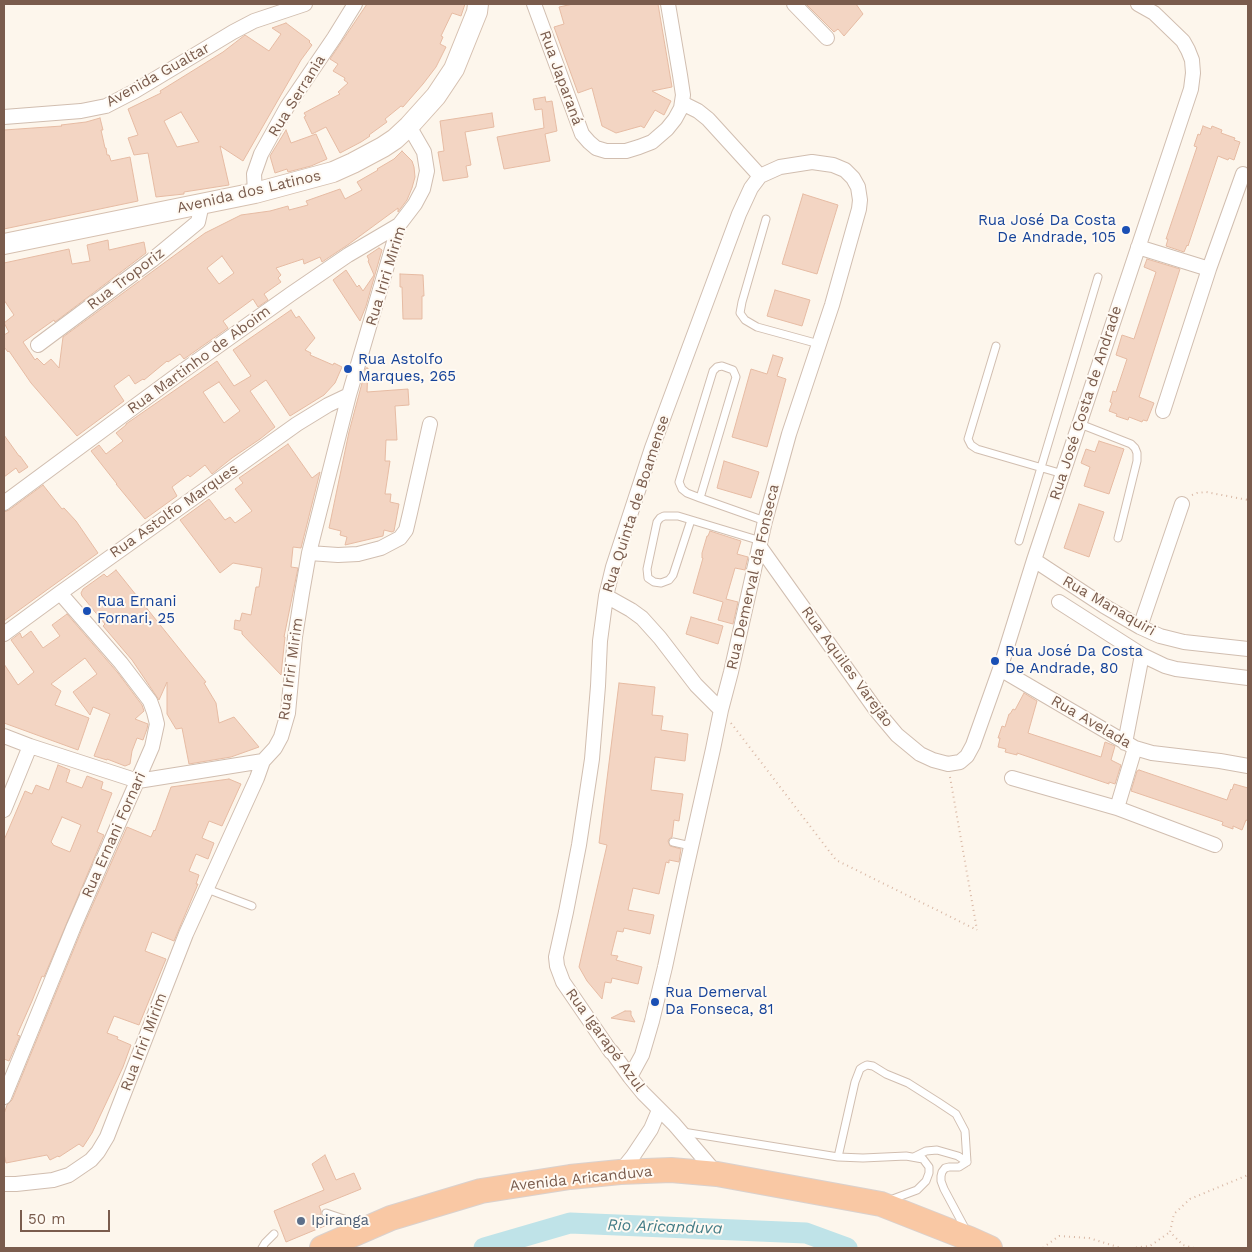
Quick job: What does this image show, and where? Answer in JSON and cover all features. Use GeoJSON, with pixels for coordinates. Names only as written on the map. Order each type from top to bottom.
{"type":"FeatureCollection","features":[{"type":"Feature","properties":{"kind":"highway","name":"Avenida Aricanduva"},"geometry":{"type":"LineString","coordinates":[[322,1248],[391,1218],[481,1190],[570,1177],[670,1170],[718,1174],[880,1204],[980,1243]]}},
{"type":"Feature","properties":{"kind":"main road","name":"Avenida dos Latinos"},"geometry":{"type":"LineString","coordinates":[[4,244],[255,193],[333,172],[354,163],[383,147],[409,126],[436,96],[454,69],[480,6]]}},
{"type":"Feature","properties":{"kind":"street","name":"Avenida Gualtar"},"geometry":{"type":"LineString","coordinates":[[4,118],[82,112],[106,106],[254,21],[305,4]]}},
{"type":"Feature","properties":{"kind":"street","name":"Rua Serrania"},"geometry":{"type":"LineString","coordinates":[[255,193],[254,174],[261,154],[287,107],[355,4]]}},
{"type":"Feature","properties":{"kind":"street","name":"Rua Japaraná"},"geometry":{"type":"LineString","coordinates":[[537,4],[582,134],[596,148],[606,151],[626,151],[652,142],[675,119],[682,103]]}},
{"type":"Feature","properties":{"kind":"street"},"geometry":{"type":"LineString","coordinates":[[668,4],[683,96],[682,103],[698,111],[708,119],[760,176]]}},
{"type":"Feature","properties":{"kind":"street"},"geometry":{"type":"LineString","coordinates":[[794,4],[827,38]]}},
{"type":"Feature","properties":{"kind":"street","name":"Rua José Costa de Andrade"},"geometry":{"type":"LineString","coordinates":[[948,764],[960,762],[967,756],[973,745],[1000,669],[1034,560],[1191,89],[1192,60],[1183,41],[1154,13],[1138,4]]}},
{"type":"Feature","properties":{"kind":"street","name":"Rua Iriri Mirim"},"geometry":{"type":"LineString","coordinates":[[4,1184],[54,1180],[70,1175],[91,1160],[98,1152],[107,1136],[186,934],[263,761],[275,748],[281,737],[288,714],[302,593],[349,395],[399,225],[415,204],[423,189],[427,171],[424,152],[409,126]]}},
{"type":"Feature","properties":{"kind":"street","name":"Rua Demerval da Fonseca"},"geometry":{"type":"LineString","coordinates":[[630,1077],[648,1040],[765,521],[789,434],[832,305],[859,210],[858,187],[853,178],[845,170],[833,165],[812,162],[780,167],[760,176]]}},
{"type":"Feature","properties":{"kind":"street"},"geometry":{"type":"LineString","coordinates":[[1163,412],[1243,174]]}},
{"type":"Feature","properties":{"kind":"street","name":"Rua Quinta de Boamense"},"geometry":{"type":"LineString","coordinates":[[557,966],[556,956],[579,845],[592,758],[600,641],[606,596],[613,567],[676,381],[739,214],[751,188],[760,176]]}},
{"type":"Feature","properties":{"kind":"street","name":"Rua Troporiz"},"geometry":{"type":"LineString","coordinates":[[38,345],[152,260],[198,222],[202,204]]}},
{"type":"Feature","properties":{"kind":"street","name":"Rua Martinho de Aboim"},"geometry":{"type":"LineString","coordinates":[[4,503],[180,373],[348,255],[399,225]]}},
{"type":"Feature","properties":{"kind":"street"},"geometry":{"type":"LineString","coordinates":[[1138,247],[1210,269]]}},
{"type":"Feature","properties":{"kind":"street","name":"Rua Astolfo Marques"},"geometry":{"type":"LineString","coordinates":[[4,634],[297,424],[349,395]]}},
{"type":"Feature","properties":{"kind":"street"},"geometry":{"type":"LineString","coordinates":[[310,553],[358,554],[381,548],[400,538],[406,530],[430,424]]}},
{"type":"Feature","properties":{"kind":"street"},"geometry":{"type":"LineString","coordinates":[[1140,627],[1182,504]]}},
{"type":"Feature","properties":{"kind":"street","name":"Rua Aquiles Varejão"},"geometry":{"type":"LineString","coordinates":[[761,544],[876,710],[897,734],[920,754],[948,764]]}},
{"type":"Feature","properties":{"kind":"street","name":"Rua Manaquiri"},"geometry":{"type":"LineString","coordinates":[[1034,560],[1104,606],[1140,627],[1160,636],[1184,642],[1248,649]]}},
{"type":"Feature","properties":{"kind":"street","name":"Rua Ernani Fornari"},"geometry":{"type":"LineString","coordinates":[[4,1097],[74,926],[152,747],[157,724],[150,701],[122,663],[60,593]]}},
{"type":"Feature","properties":{"kind":"street"},"geometry":{"type":"LineString","coordinates":[[606,596],[642,618],[696,685],[721,710]]}},
{"type":"Feature","properties":{"kind":"street"},"geometry":{"type":"LineString","coordinates":[[1059,602],[1142,655],[1165,666],[1248,678]]}},
{"type":"Feature","properties":{"kind":"street"},"geometry":{"type":"LineString","coordinates":[[1117,808],[1130,745],[1142,655]]}},
{"type":"Feature","properties":{"kind":"street","name":"Rua Avelada"},"geometry":{"type":"LineString","coordinates":[[1000,669],[1130,745],[1152,753],[1248,766]]}},
{"type":"Feature","properties":{"kind":"street"},"geometry":{"type":"LineString","coordinates":[[4,736],[138,781],[263,761]]}},
{"type":"Feature","properties":{"kind":"street"},"geometry":{"type":"LineString","coordinates":[[4,810],[30,746]]}},
{"type":"Feature","properties":{"kind":"street"},"geometry":{"type":"LineString","coordinates":[[1012,778],[1117,808],[1215,845]]}},
{"type":"Feature","properties":{"kind":"street","name":"Rua Igarapé Azul"},"geometry":{"type":"LineString","coordinates":[[557,966],[563,982],[630,1077],[718,1174]]}},
{"type":"Feature","properties":{"kind":"street"},"geometry":{"type":"LineString","coordinates":[[620,1172],[651,1129],[659,1110]]}},
{"type":"Feature","properties":{"kind":"lane"},"geometry":{"type":"LineString","coordinates":[[766,219],[740,312],[746,320],[757,327],[819,344]]}},
{"type":"Feature","properties":{"kind":"lane"},"geometry":{"type":"LineString","coordinates":[[1019,541],[1098,277]]}},
{"type":"Feature","properties":{"kind":"lane"},"geometry":{"type":"LineString","coordinates":[[996,346],[968,439],[971,445],[977,449],[1063,474]]}},
{"type":"Feature","properties":{"kind":"lane"},"geometry":{"type":"LineString","coordinates":[[700,498],[736,377],[732,370],[722,366],[717,367],[713,371],[679,482],[682,489],[687,493],[700,498],[765,521]]}},
{"type":"Feature","properties":{"kind":"lane"},"geometry":{"type":"LineString","coordinates":[[1080,424],[1131,444],[1137,453],[1137,461],[1118,538]]}},
{"type":"Feature","properties":{"kind":"lane"},"geometry":{"type":"LineString","coordinates":[[691,520],[673,575],[669,580],[661,583],[654,582],[648,578],[647,569],[658,522],[664,516],[678,516],[691,520],[761,544]]}},
{"type":"Feature","properties":{"kind":"lane"},"geometry":{"type":"LineString","coordinates":[[673,842],[691,846]]}},
{"type":"Feature","properties":{"kind":"lane"},"geometry":{"type":"LineString","coordinates":[[207,889],[252,906]]}},
{"type":"Feature","properties":{"kind":"lane"},"geometry":{"type":"LineString","coordinates":[[838,1157],[855,1082],[860,1069],[867,1065],[908,1083],[956,1114],[965,1131],[967,1162]]}},
{"type":"Feature","properties":{"kind":"lane"},"geometry":{"type":"LineString","coordinates":[[680,1132],[838,1157],[898,1156],[914,1157],[923,1160],[929,1167],[929,1173],[922,1186],[880,1204]]}},
{"type":"Feature","properties":{"kind":"lane"},"geometry":{"type":"LineString","coordinates":[[914,1157],[926,1151],[937,1150],[958,1156],[967,1162]]}},
{"type":"Feature","properties":{"kind":"lane"},"geometry":{"type":"LineString","coordinates":[[967,1162],[959,1168],[949,1166],[945,1168],[942,1172],[941,1181],[944,1189],[980,1243]]}},
{"type":"Feature","properties":{"kind":"lane"},"geometry":{"type":"LineString","coordinates":[[326,1214],[369,1227]]}},
{"type":"Feature","properties":{"kind":"lane"},"geometry":{"type":"LineString","coordinates":[[262,1248],[274,1234]]}},
{"type":"Feature","properties":{"kind":"path"},"geometry":{"type":"LineString","coordinates":[[1182,504],[1189,497],[1197,493],[1206,492],[1248,500]]}},
{"type":"Feature","properties":{"kind":"path"},"geometry":{"type":"LineString","coordinates":[[721,710],[836,860],[977,930],[948,764]]}},
{"type":"Feature","properties":{"kind":"path"},"geometry":{"type":"LineString","coordinates":[[1130,1248],[1150,1246],[1170,1232],[1174,1214],[1190,1199],[1248,1175]]}},
{"type":"Feature","properties":{"kind":"path"},"geometry":{"type":"LineString","coordinates":[[1170,1232],[1183,1245],[1194,1248]]}},
{"type":"Feature","properties":{"kind":"path"},"geometry":{"type":"LineString","coordinates":[[1043,1248],[1059,1236],[1089,1238],[1121,1248]]}},
{"type":"Feature","properties":{"kind":"building"},"geometry":{"type":"Polygon","coordinates":[[[367,4],[465,4],[461,16],[452,13],[441,36],[443,37],[440,44],[446,47],[436,67],[423,84],[403,107],[401,106],[385,119],[387,122],[361,142],[340,153],[326,127],[312,134],[304,113],[340,94],[338,92],[348,83],[344,80],[345,78],[333,71],[338,64],[330,59],[367,4]]]}},
{"type":"Feature","properties":{"kind":"building"},"geometry":{"type":"Polygon","coordinates":[[[573,4],[658,4],[672,87],[652,91],[671,101],[664,115],[655,110],[644,128],[641,126],[616,133],[602,126],[592,88],[578,93],[554,27],[564,24],[559,7],[573,4]]]}},
{"type":"Feature","properties":{"kind":"building"},"geometry":{"type":"Polygon","coordinates":[[[806,4],[856,4],[863,14],[844,36],[838,29],[834,32],[806,4]]]}},
{"type":"Feature","properties":{"kind":"building"},"geometry":{"type":"Polygon","coordinates":[[[286,23],[310,41],[312,45],[301,60],[243,161],[220,146],[229,185],[184,192],[184,194],[156,197],[148,153],[134,155],[128,138],[138,135],[128,109],[161,93],[160,91],[223,52],[245,35],[269,51],[281,34],[272,28],[286,23]],[[181,112],[164,121],[177,147],[199,142],[181,112]]]}},
{"type":"Feature","properties":{"kind":"building"},"geometry":{"type":"Polygon","coordinates":[[[545,97],[546,102],[552,101],[557,131],[545,134],[550,161],[504,169],[497,137],[544,128],[542,109],[535,110],[533,99],[545,97]]]}},
{"type":"Feature","properties":{"kind":"building"},"geometry":{"type":"Polygon","coordinates":[[[492,113],[494,127],[465,132],[471,165],[466,166],[468,177],[443,181],[438,152],[444,151],[440,121],[492,113]]]}},
{"type":"Feature","properties":{"kind":"building"},"geometry":{"type":"Polygon","coordinates":[[[100,118],[105,148],[111,161],[130,157],[138,201],[4,229],[4,130],[62,126],[100,118]]]}},
{"type":"Feature","properties":{"kind":"building"},"geometry":{"type":"Polygon","coordinates":[[[1203,126],[1211,129],[1212,126],[1222,130],[1221,133],[1240,142],[1234,160],[1218,156],[1188,246],[1184,252],[1166,246],[1168,239],[1166,239],[1197,147],[1194,146],[1203,126]]]}},
{"type":"Feature","properties":{"kind":"building"},"geometry":{"type":"Polygon","coordinates":[[[286,130],[291,143],[316,134],[327,159],[311,166],[288,172],[287,169],[275,173],[270,156],[286,130]]]}},
{"type":"Feature","properties":{"kind":"building"},"geometry":{"type":"Polygon","coordinates":[[[402,151],[412,161],[415,177],[407,200],[398,212],[398,208],[322,262],[320,257],[304,264],[303,259],[276,268],[281,275],[278,278],[281,282],[264,294],[268,300],[258,307],[253,299],[223,321],[228,328],[184,359],[180,354],[167,361],[144,380],[135,384],[129,375],[114,386],[124,401],[77,436],[31,383],[9,351],[4,347],[4,335],[9,332],[4,323],[14,315],[4,300],[4,263],[69,249],[72,264],[90,261],[87,245],[108,240],[109,250],[144,242],[146,253],[55,322],[54,320],[23,342],[35,360],[37,358],[44,365],[51,359],[59,368],[63,337],[205,233],[241,215],[270,211],[288,206],[289,210],[308,205],[306,201],[340,189],[345,199],[362,190],[357,182],[394,159],[402,151]],[[222,256],[207,268],[219,284],[234,273],[222,256]]]}},
{"type":"Feature","properties":{"kind":"building"},"geometry":{"type":"Polygon","coordinates":[[[803,194],[838,205],[817,274],[782,264],[803,194]]]}},
{"type":"Feature","properties":{"kind":"building"},"geometry":{"type":"Polygon","coordinates":[[[379,248],[382,250],[360,321],[333,280],[346,270],[357,287],[359,285],[363,291],[374,275],[367,256],[379,248]]]}},
{"type":"Feature","properties":{"kind":"building"},"geometry":{"type":"Polygon","coordinates":[[[1147,259],[1180,269],[1139,397],[1154,403],[1147,421],[1143,420],[1142,422],[1129,417],[1128,420],[1116,416],[1117,414],[1109,411],[1113,391],[1116,392],[1127,359],[1116,355],[1122,335],[1134,339],[1156,272],[1144,267],[1147,259]]]}},
{"type":"Feature","properties":{"kind":"building"},"geometry":{"type":"Polygon","coordinates":[[[400,274],[423,275],[422,319],[403,319],[400,274]]]}},
{"type":"Feature","properties":{"kind":"building"},"geometry":{"type":"Polygon","coordinates":[[[775,290],[810,300],[802,326],[767,316],[775,290]]]}},
{"type":"Feature","properties":{"kind":"building"},"geometry":{"type":"Polygon","coordinates":[[[291,310],[296,318],[299,316],[315,338],[305,350],[311,353],[310,355],[342,367],[335,383],[324,395],[290,416],[266,380],[250,391],[275,427],[212,474],[205,465],[190,477],[188,475],[172,487],[177,496],[145,519],[91,451],[99,445],[106,454],[123,441],[116,433],[126,424],[217,361],[234,386],[251,376],[233,350],[291,310]],[[219,382],[203,392],[224,423],[240,411],[219,382]]]}},
{"type":"Feature","properties":{"kind":"building"},"geometry":{"type":"Polygon","coordinates":[[[773,355],[783,358],[777,376],[786,379],[767,447],[732,437],[751,369],[767,374],[773,355]]]}},
{"type":"Feature","properties":{"kind":"building"},"geometry":{"type":"Polygon","coordinates":[[[366,368],[368,368],[367,392],[408,389],[409,405],[395,406],[397,440],[386,440],[385,461],[390,461],[385,494],[391,494],[390,502],[399,504],[394,531],[384,530],[383,536],[345,545],[347,537],[340,535],[341,531],[329,528],[349,432],[366,368]]]}},
{"type":"Feature","properties":{"kind":"building"},"geometry":{"type":"Polygon","coordinates":[[[4,435],[28,467],[19,473],[16,468],[4,477],[4,435]]]}},
{"type":"Feature","properties":{"kind":"building"},"geometry":{"type":"Polygon","coordinates":[[[1099,441],[1124,449],[1109,494],[1084,486],[1090,467],[1081,463],[1086,449],[1095,452],[1099,441]]]}},
{"type":"Feature","properties":{"kind":"building"},"geometry":{"type":"Polygon","coordinates":[[[288,444],[312,478],[320,472],[301,548],[293,547],[291,567],[298,568],[284,637],[281,675],[242,634],[242,631],[234,629],[235,620],[240,621],[242,613],[251,615],[256,587],[259,587],[262,568],[233,563],[220,573],[180,520],[209,499],[225,520],[230,517],[235,523],[252,511],[235,489],[243,483],[239,478],[288,444]]]}},
{"type":"Feature","properties":{"kind":"building"},"geometry":{"type":"Polygon","coordinates":[[[724,461],[759,472],[751,498],[717,488],[724,461]]]}},
{"type":"Feature","properties":{"kind":"building"},"geometry":{"type":"Polygon","coordinates":[[[43,485],[62,509],[64,508],[76,521],[98,553],[4,621],[4,512],[43,485]]]}},
{"type":"Feature","properties":{"kind":"building"},"geometry":{"type":"Polygon","coordinates":[[[1079,504],[1104,512],[1089,557],[1064,548],[1079,504]]]}},
{"type":"Feature","properties":{"kind":"building"},"geometry":{"type":"Polygon","coordinates":[[[710,531],[741,541],[737,554],[748,557],[745,570],[735,568],[726,599],[738,602],[733,624],[718,620],[723,602],[693,593],[703,558],[702,553],[710,531]]]}},
{"type":"Feature","properties":{"kind":"building"},"geometry":{"type":"Polygon","coordinates":[[[116,570],[206,682],[204,683],[216,703],[219,723],[234,717],[259,747],[231,757],[189,764],[182,728],[176,729],[167,714],[167,682],[159,700],[132,660],[103,626],[105,624],[82,596],[83,589],[104,574],[107,577],[116,570]]]}},
{"type":"Feature","properties":{"kind":"building"},"geometry":{"type":"Polygon","coordinates":[[[67,614],[118,673],[142,705],[144,711],[135,719],[148,724],[147,729],[143,740],[137,738],[130,764],[125,766],[94,756],[110,714],[93,707],[90,715],[73,692],[97,674],[85,658],[51,684],[61,691],[55,705],[89,718],[78,750],[4,723],[4,664],[18,685],[34,672],[11,640],[20,633],[22,638],[31,631],[43,648],[60,636],[52,625],[67,614]]]}},
{"type":"Feature","properties":{"kind":"building"},"geometry":{"type":"Polygon","coordinates":[[[691,617],[723,626],[718,644],[686,634],[691,617]]]}},
{"type":"Feature","properties":{"kind":"building"},"geometry":{"type":"Polygon","coordinates":[[[619,683],[655,687],[652,715],[663,716],[661,730],[688,734],[685,761],[655,757],[651,790],[683,794],[679,821],[674,820],[672,837],[668,841],[670,846],[681,849],[679,862],[669,860],[669,863],[666,862],[659,894],[633,888],[628,910],[654,915],[650,934],[624,928],[623,932],[617,931],[611,955],[618,956],[616,960],[642,967],[638,984],[612,978],[611,983],[605,982],[602,999],[587,981],[579,967],[607,845],[599,843],[619,683]]]}},
{"type":"Feature","properties":{"kind":"building"},"geometry":{"type":"Polygon","coordinates":[[[1024,693],[1037,701],[1028,733],[1101,757],[1105,742],[1115,746],[1111,760],[1121,765],[1115,784],[1109,782],[1109,784],[1017,753],[1017,755],[1005,752],[1006,749],[998,747],[1000,738],[998,738],[1002,726],[1005,727],[1009,714],[1013,709],[1015,710],[1024,693]]]}},
{"type":"Feature","properties":{"kind":"building"},"geometry":{"type":"Polygon","coordinates":[[[58,765],[70,770],[66,782],[82,788],[87,776],[103,782],[101,789],[112,793],[97,832],[104,835],[44,977],[42,976],[17,1035],[20,1036],[9,1061],[4,1059],[4,840],[25,791],[32,794],[36,785],[49,790],[58,765]],[[62,817],[51,842],[53,845],[70,852],[81,825],[62,817]]]}},
{"type":"Feature","properties":{"kind":"building"},"geometry":{"type":"Polygon","coordinates":[[[1139,770],[1227,800],[1234,784],[1248,788],[1248,821],[1246,820],[1242,830],[1233,826],[1233,829],[1222,825],[1223,822],[1131,791],[1137,771],[1139,770]]]}},
{"type":"Feature","properties":{"kind":"building"},"geometry":{"type":"Polygon","coordinates":[[[229,779],[241,784],[222,826],[209,821],[202,838],[214,843],[208,859],[196,854],[189,871],[199,875],[196,884],[198,884],[174,941],[152,932],[145,951],[166,959],[139,1025],[114,1016],[107,1033],[131,1045],[123,1067],[92,1133],[83,1147],[79,1144],[59,1157],[50,1160],[47,1155],[6,1163],[4,1154],[4,1114],[7,1105],[12,1100],[82,929],[127,827],[151,837],[171,787],[229,779]]]}},
{"type":"Feature","properties":{"kind":"building"},"geometry":{"type":"Polygon","coordinates":[[[625,1011],[631,1011],[635,1022],[611,1018],[625,1011]]]}},
{"type":"Feature","properties":{"kind":"building"},"geometry":{"type":"Polygon","coordinates":[[[325,1155],[336,1180],[354,1173],[361,1189],[319,1206],[321,1215],[327,1225],[286,1242],[274,1211],[324,1190],[312,1164],[325,1155]]]}},
{"type":"Feature","properties":{"kind":"waterway","name":"Rio Aricanduva"},"geometry":{"type":"LineString","coordinates":[[484,1248],[570,1223],[806,1233],[847,1248]]}},
{"type":"Feature","properties":{"kind":"place","name":"Rua José Da Costa De Andrade, 105"},"geometry":{"type":"Point","coordinates":[1126,230]}},
{"type":"Feature","properties":{"kind":"place","name":"Rua Astolfo Marques, 265"},"geometry":{"type":"Point","coordinates":[348,369]}},
{"type":"Feature","properties":{"kind":"place","name":"Rua Ernani Fornari, 25"},"geometry":{"type":"Point","coordinates":[87,611]}},
{"type":"Feature","properties":{"kind":"place","name":"Rua José Da Costa De Andrade, 80"},"geometry":{"type":"Point","coordinates":[995,661]}},
{"type":"Feature","properties":{"kind":"place","name":"Rua Demerval Da Fonseca, 81"},"geometry":{"type":"Point","coordinates":[655,1002]}},
{"type":"Feature","properties":{"kind":"place","name":"Ipiranga"},"geometry":{"type":"Point","coordinates":[301,1221]}}]}
